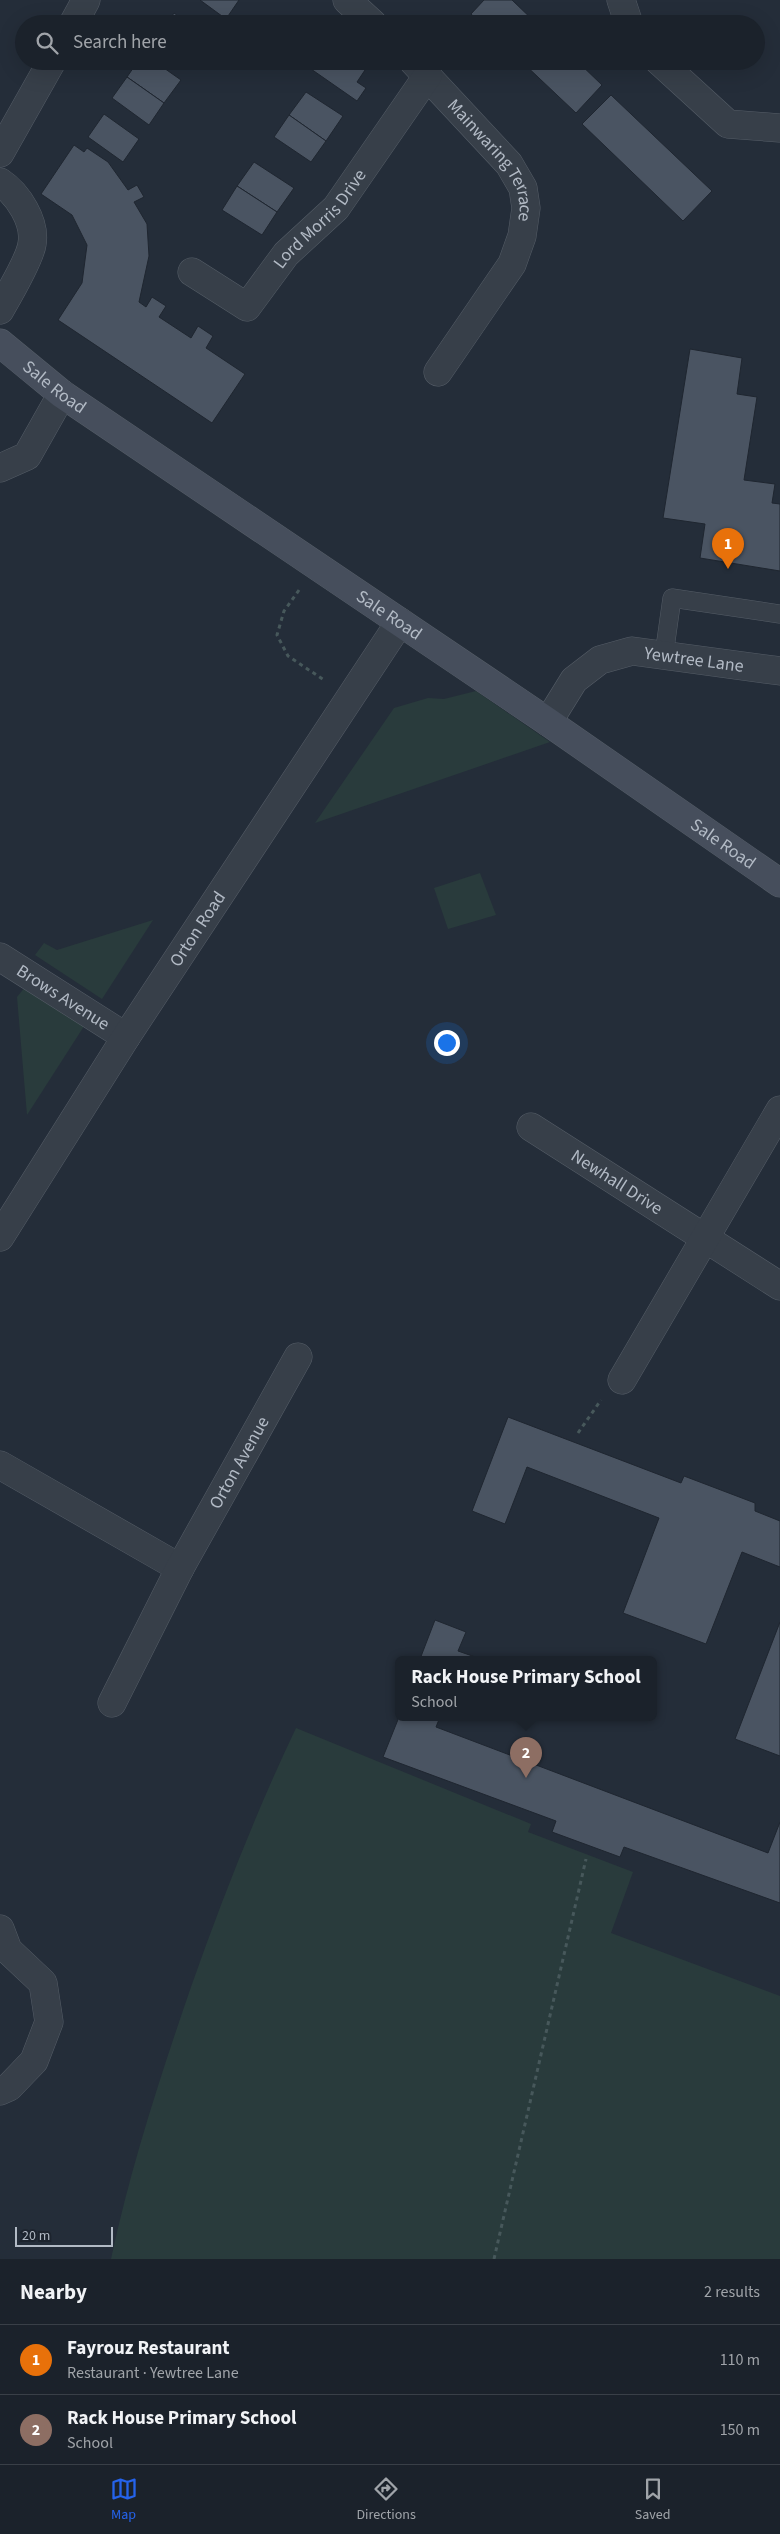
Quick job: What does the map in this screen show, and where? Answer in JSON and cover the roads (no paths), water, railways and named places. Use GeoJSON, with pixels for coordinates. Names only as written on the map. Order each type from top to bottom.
{"type":"FeatureCollection","features":[{"type":"Feature","properties":{"kind":"main road","name":"Sale Road"},"geometry":{"type":"LineString","coordinates":[[0,343],[62,394],[548,722],[780,883]]}},
{"type":"Feature","properties":{"kind":"street"},"geometry":{"type":"LineString","coordinates":[[78,15],[86,0]]}},
{"type":"Feature","properties":{"kind":"street"},"geometry":{"type":"LineString","coordinates":[[347,0],[363,15]]}},
{"type":"Feature","properties":{"kind":"street"},"geometry":{"type":"LineString","coordinates":[[621,0],[626,15]]}},
{"type":"Feature","properties":{"kind":"street"},"geometry":{"type":"LineString","coordinates":[[0,153],[47,70]]}},
{"type":"Feature","properties":{"kind":"street","name":"Lord Morris Drive"},"geometry":{"type":"LineString","coordinates":[[192,272],[247,307],[286,254],[336,208],[420,70]]}},
{"type":"Feature","properties":{"kind":"street","name":"Mainwaring Terrace"},"geometry":{"type":"LineString","coordinates":[[423,70],[509,164],[523,188],[526,208],[522,236],[512,264],[438,372]]}},
{"type":"Feature","properties":{"kind":"street"},"geometry":{"type":"LineString","coordinates":[[670,70],[728,124],[780,128]]}},
{"type":"Feature","properties":{"kind":"street"},"geometry":{"type":"LineString","coordinates":[[0,182],[12,190],[28,216],[32,244],[0,310]]}},
{"type":"Feature","properties":{"kind":"street"},"geometry":{"type":"LineString","coordinates":[[0,468],[27,456],[62,394]]}},
{"type":"Feature","properties":{"kind":"street","name":"Orton Road"},"geometry":{"type":"LineString","coordinates":[[0,1237],[126,1037],[400,622]]}},
{"type":"Feature","properties":{"kind":"street","name":"Yewtree Lane"},"geometry":{"type":"LineString","coordinates":[[548,722],[574,680],[600,660],[632,652],[780,672]]}},
{"type":"Feature","properties":{"kind":"street","name":"Brows Avenue"},"geometry":{"type":"LineString","coordinates":[[0,958],[126,1037]]}},
{"type":"Feature","properties":{"kind":"street"},"geometry":{"type":"LineString","coordinates":[[622,1380],[780,1110]]}},
{"type":"Feature","properties":{"kind":"street","name":"Newhall Drive"},"geometry":{"type":"LineString","coordinates":[[531,1127],[780,1286]]}},
{"type":"Feature","properties":{"kind":"street","name":"Orton Avenue"},"geometry":{"type":"LineString","coordinates":[[112,1703],[180,1568],[298,1357]]}},
{"type":"Feature","properties":{"kind":"street"},"geometry":{"type":"LineString","coordinates":[[0,1465],[180,1568]]}},
{"type":"Feature","properties":{"kind":"street"},"geometry":{"type":"LineString","coordinates":[[0,1929],[8,1950],[43,1984],[49,2022],[34,2061],[9,2086],[0,2091]]}},
{"type":"Feature","properties":{"kind":"lane"},"geometry":{"type":"LineString","coordinates":[[664,655],[672,598],[780,614]]}},
{"type":"Feature","properties":{"kind":"place","name":"Fayrouz Restaurant"},"geometry":{"type":"Point","coordinates":[728,569]}},
{"type":"Feature","properties":{"kind":"place","name":"Rack House Primary School"},"geometry":{"type":"Point","coordinates":[526,1778]}}]}
